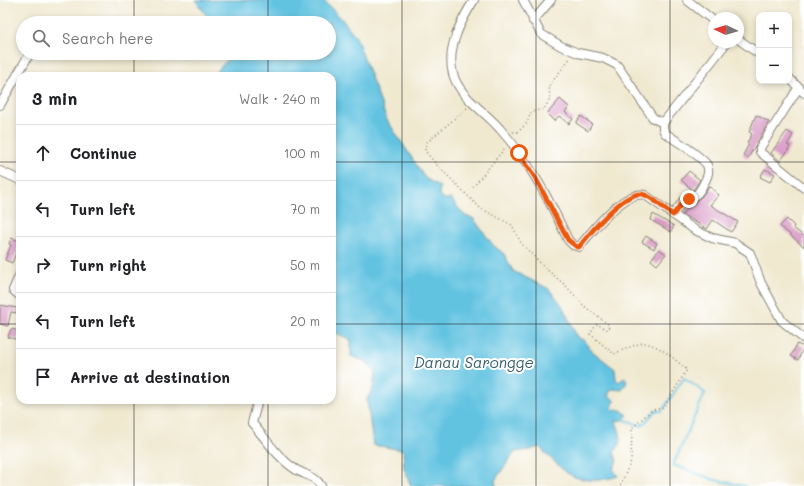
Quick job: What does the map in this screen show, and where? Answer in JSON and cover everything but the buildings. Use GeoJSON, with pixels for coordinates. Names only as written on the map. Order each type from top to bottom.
{"type":"FeatureCollection","features":[{"type":"Feature","properties":{"kind":"street"},"geometry":{"type":"LineString","coordinates":[[474,0],[455,36],[451,58],[456,81],[472,103],[503,132],[510,141],[536,179],[568,240],[579,247],[618,206],[630,196],[638,194],[645,195],[701,234],[735,243],[750,253],[762,283],[782,320],[804,339]]}},
{"type":"Feature","properties":{"kind":"street"},"geometry":{"type":"LineString","coordinates":[[522,0],[541,34],[573,51],[604,58],[617,65],[653,118],[664,123]]}},
{"type":"Feature","properties":{"kind":"street"},"geometry":{"type":"LineString","coordinates":[[533,21],[551,0]]}},
{"type":"Feature","properties":{"kind":"street"},"geometry":{"type":"LineString","coordinates":[[687,0],[708,16]]}},
{"type":"Feature","properties":{"kind":"street"},"geometry":{"type":"LineString","coordinates":[[744,43],[756,52]]}},
{"type":"Feature","properties":{"kind":"street"},"geometry":{"type":"LineString","coordinates":[[673,215],[684,200],[692,198],[700,191],[708,177],[708,170],[707,165],[665,133],[663,129],[664,123],[722,48]]}},
{"type":"Feature","properties":{"kind":"street"},"geometry":{"type":"LineString","coordinates":[[19,72],[26,60]]}},
{"type":"Feature","properties":{"kind":"street"},"geometry":{"type":"LineString","coordinates":[[0,105],[16,77]]}},
{"type":"Feature","properties":{"kind":"street"},"geometry":{"type":"LineString","coordinates":[[792,81],[802,90],[777,120],[760,148],[760,152],[804,188]]}},
{"type":"Feature","properties":{"kind":"street"},"geometry":{"type":"LineString","coordinates":[[0,172],[16,178]]}},
{"type":"Feature","properties":{"kind":"street"},"geometry":{"type":"LineString","coordinates":[[16,283],[13,290],[16,293]]}},
{"type":"Feature","properties":{"kind":"street"},"geometry":{"type":"LineString","coordinates":[[257,404],[252,423],[287,463],[318,481],[321,486]]}},
{"type":"Feature","properties":{"kind":"path"},"geometry":{"type":"LineString","coordinates":[[503,132],[518,132],[527,123],[531,112],[544,109],[550,99],[549,86],[570,60],[573,51]]}},
{"type":"Feature","properties":{"kind":"path"},"geometry":{"type":"LineString","coordinates":[[472,103],[426,143],[426,151],[436,164],[480,208],[512,225],[521,243],[545,268],[565,285],[584,306],[609,325],[608,330],[597,324],[590,334],[614,354],[643,343],[656,347],[677,360],[687,370],[663,408],[652,410],[632,428],[631,461],[621,484],[618,486]]}},
{"type":"Feature","properties":{"kind":"path"},"geometry":{"type":"LineString","coordinates":[[473,187],[503,153],[510,141]]}},
{"type":"Feature","properties":{"kind":"water","name":"Danau Sarongge"},"geometry":{"type":"Polygon","coordinates":[[[195,0],[323,0],[341,18],[356,37],[387,120],[425,178],[440,187],[439,195],[444,199],[451,199],[465,216],[473,218],[493,245],[504,254],[513,271],[549,289],[562,305],[577,337],[585,341],[592,351],[615,369],[616,379],[619,382],[625,377],[627,382],[622,390],[612,389],[608,395],[614,400],[612,410],[621,410],[628,415],[622,420],[616,421],[621,441],[614,452],[617,461],[613,469],[618,476],[596,480],[575,477],[562,469],[539,447],[515,452],[495,480],[496,486],[411,486],[404,468],[403,450],[373,445],[367,399],[373,388],[375,372],[367,362],[351,356],[351,340],[336,333],[336,72],[216,72],[227,60],[336,60],[336,16],[207,16],[195,0]]]}},
{"type":"Feature","properties":{"kind":"waterway"},"geometry":{"type":"LineString","coordinates":[[620,418],[642,426],[655,411],[662,411],[684,378],[705,393],[673,465],[715,480],[745,486]]}},
{"type":"Feature","properties":{"kind":"route"},"geometry":{"type":"LineString","coordinates":[[519,153],[536,179],[561,224],[568,240],[577,247],[579,247],[590,234],[630,196],[638,194],[645,195],[673,215],[684,200],[689,199]]}}]}
